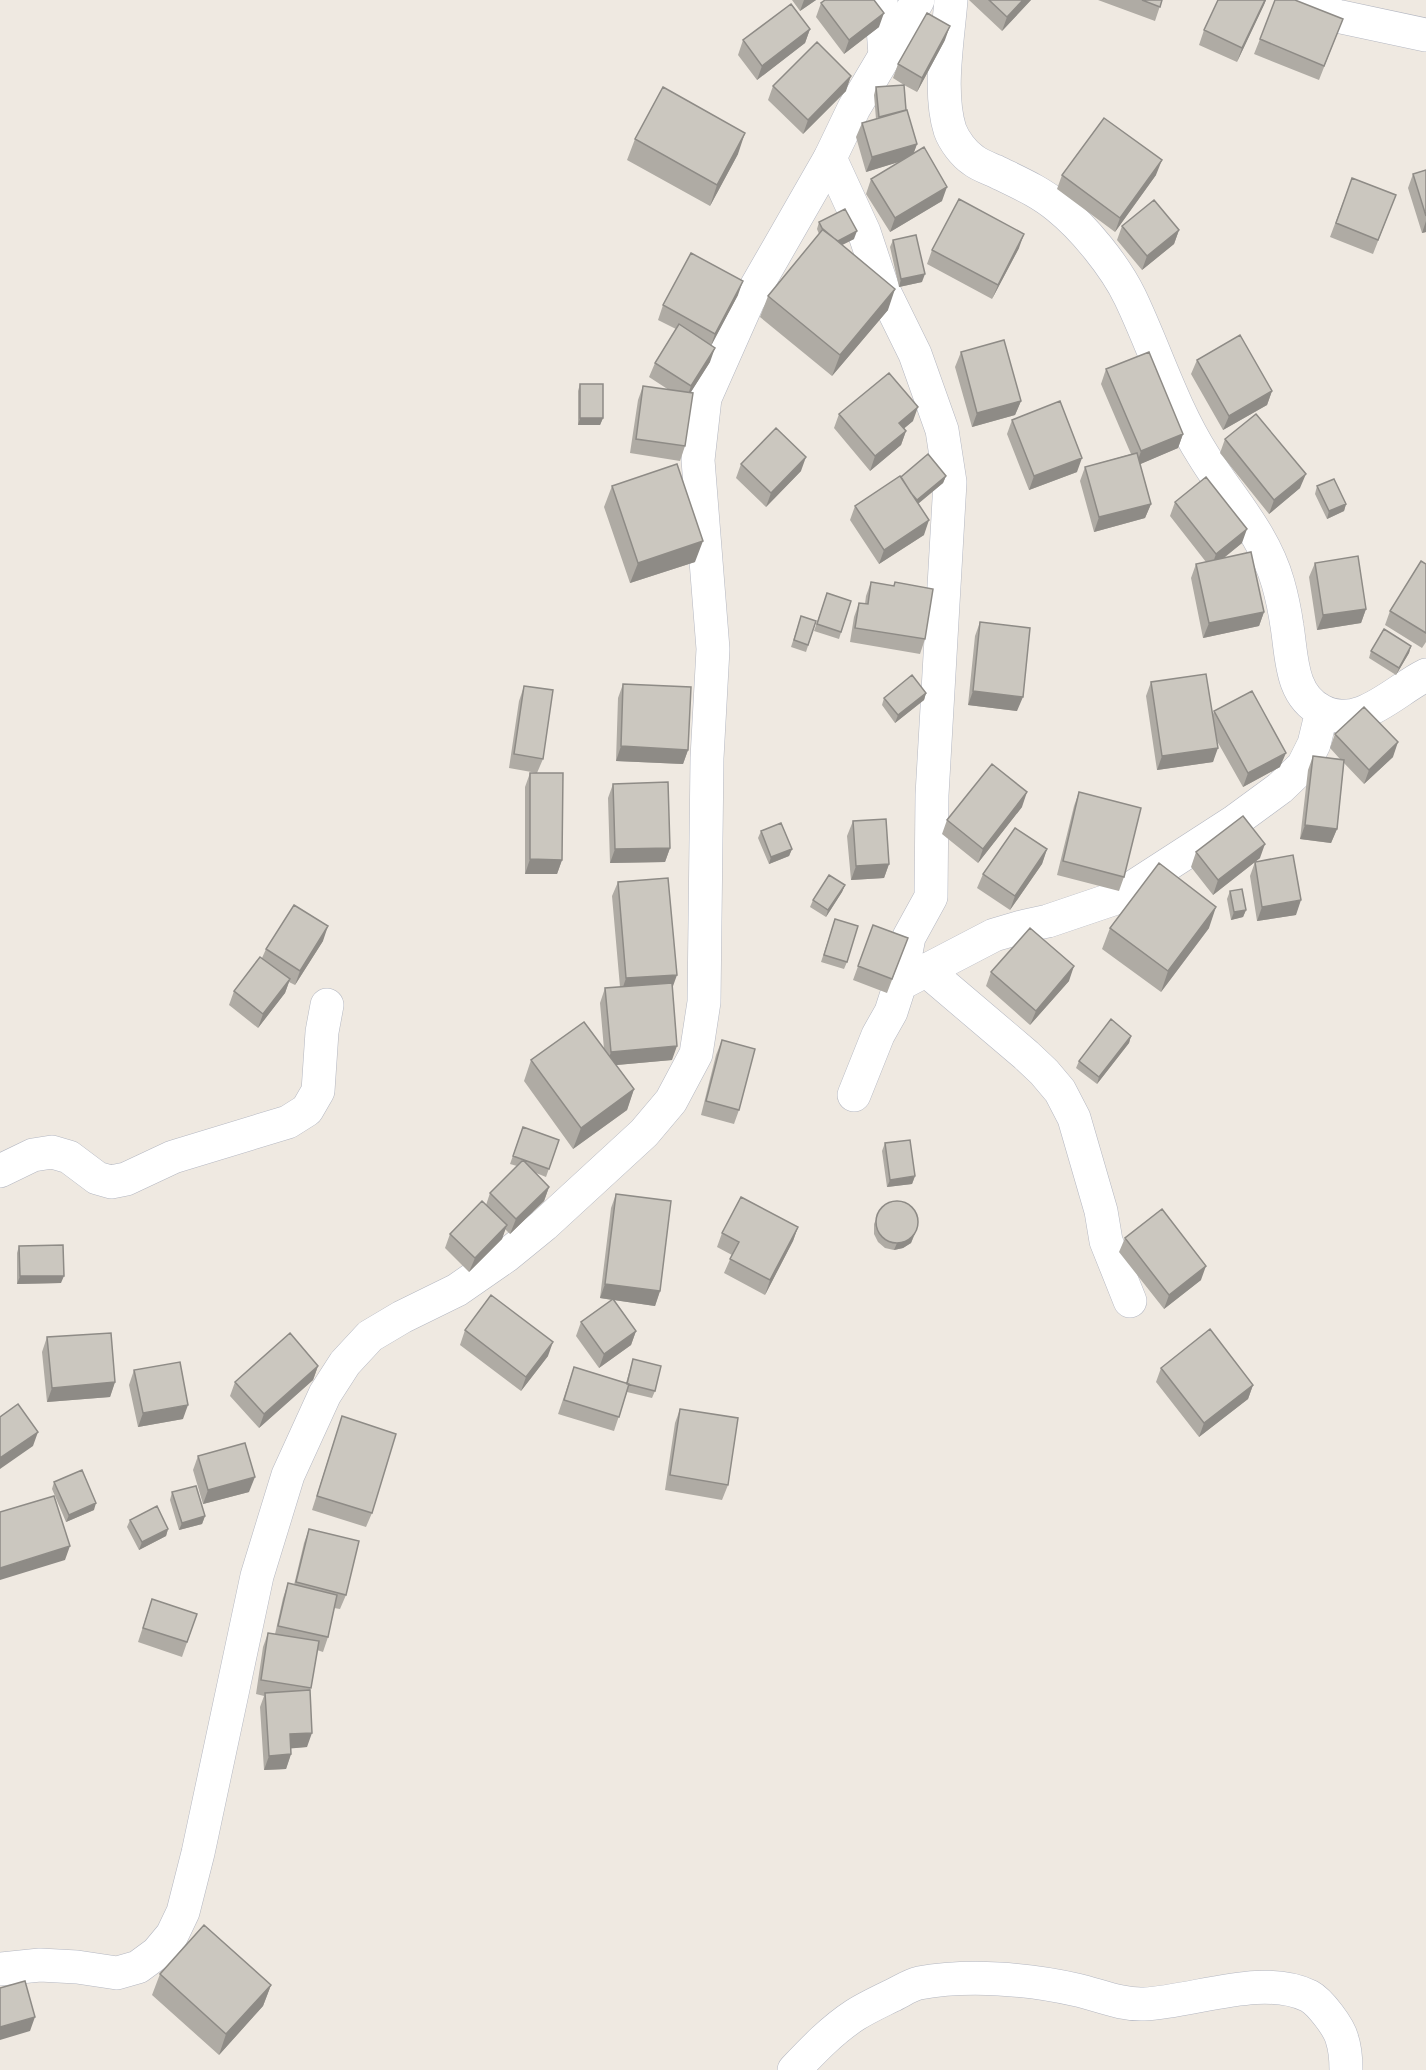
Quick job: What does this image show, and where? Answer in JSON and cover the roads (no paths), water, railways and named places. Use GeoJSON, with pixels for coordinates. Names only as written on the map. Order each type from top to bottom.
{"type":"FeatureCollection","features":[{"type":"Feature","properties":{"kind":"street"},"geometry":{"type":"LineString","coordinates":[[881,0],[885,55]]}},
{"type":"Feature","properties":{"kind":"street"},"geometry":{"type":"LineString","coordinates":[[0,1969],[40,1965],[117,1973],[138,1967],[157,1953],[171,1935],[183,1912],[198,1853],[257,1576],[288,1475],[325,1394],[345,1363],[370,1336],[457,1290],[506,1256],[544,1225],[644,1133],[671,1101],[696,1054],[704,1002],[707,758],[712,649],[698,460],[705,398],[748,301],[830,158],[854,108],[918,0]]}},
{"type":"Feature","properties":{"kind":"street"},"geometry":{"type":"LineString","coordinates":[[951,0],[945,94],[951,131],[960,147],[973,160],[1032,189],[1058,207],[1082,231],[1109,264],[1129,295],[1174,397],[1202,453],[1263,542],[1278,582],[1287,624],[1293,673],[1303,696],[1322,711],[1341,717],[1361,713],[1426,675]]}},
{"type":"Feature","properties":{"kind":"street"},"geometry":{"type":"LineString","coordinates":[[1292,0],[1337,16],[1426,35]]}},
{"type":"Feature","properties":{"kind":"street"},"geometry":{"type":"LineString","coordinates":[[830,158],[864,232],[883,289],[915,354],[942,430],[950,482],[932,795],[931,897],[909,937],[913,977],[1026,1055],[1060,1091],[1074,1118],[1101,1211],[1106,1241],[1130,1301]]}},
{"type":"Feature","properties":{"kind":"street"},"geometry":{"type":"LineString","coordinates":[[854,1095],[878,1035],[913,977],[994,935],[1048,921],[1116,898],[1235,821],[1280,788],[1303,766],[1314,744],[1322,711]]}},
{"type":"Feature","properties":{"kind":"street"},"geometry":{"type":"LineString","coordinates":[[0,1171],[33,1155],[52,1152],[69,1156],[97,1178],[111,1182],[126,1179],[172,1157],[288,1122],[307,1110],[318,1091],[322,1032],[327,1005]]}},
{"type":"Feature","properties":{"kind":"street"},"geometry":{"type":"LineString","coordinates":[[794,2070],[826,2037],[855,2015],[889,1997],[917,1984],[980,1978],[1076,1990],[1113,2001],[1141,2004],[1178,2001],[1230,1990],[1267,1988],[1290,1991],[1310,1997],[1323,2008],[1342,2037],[1346,2070]]}}]}
